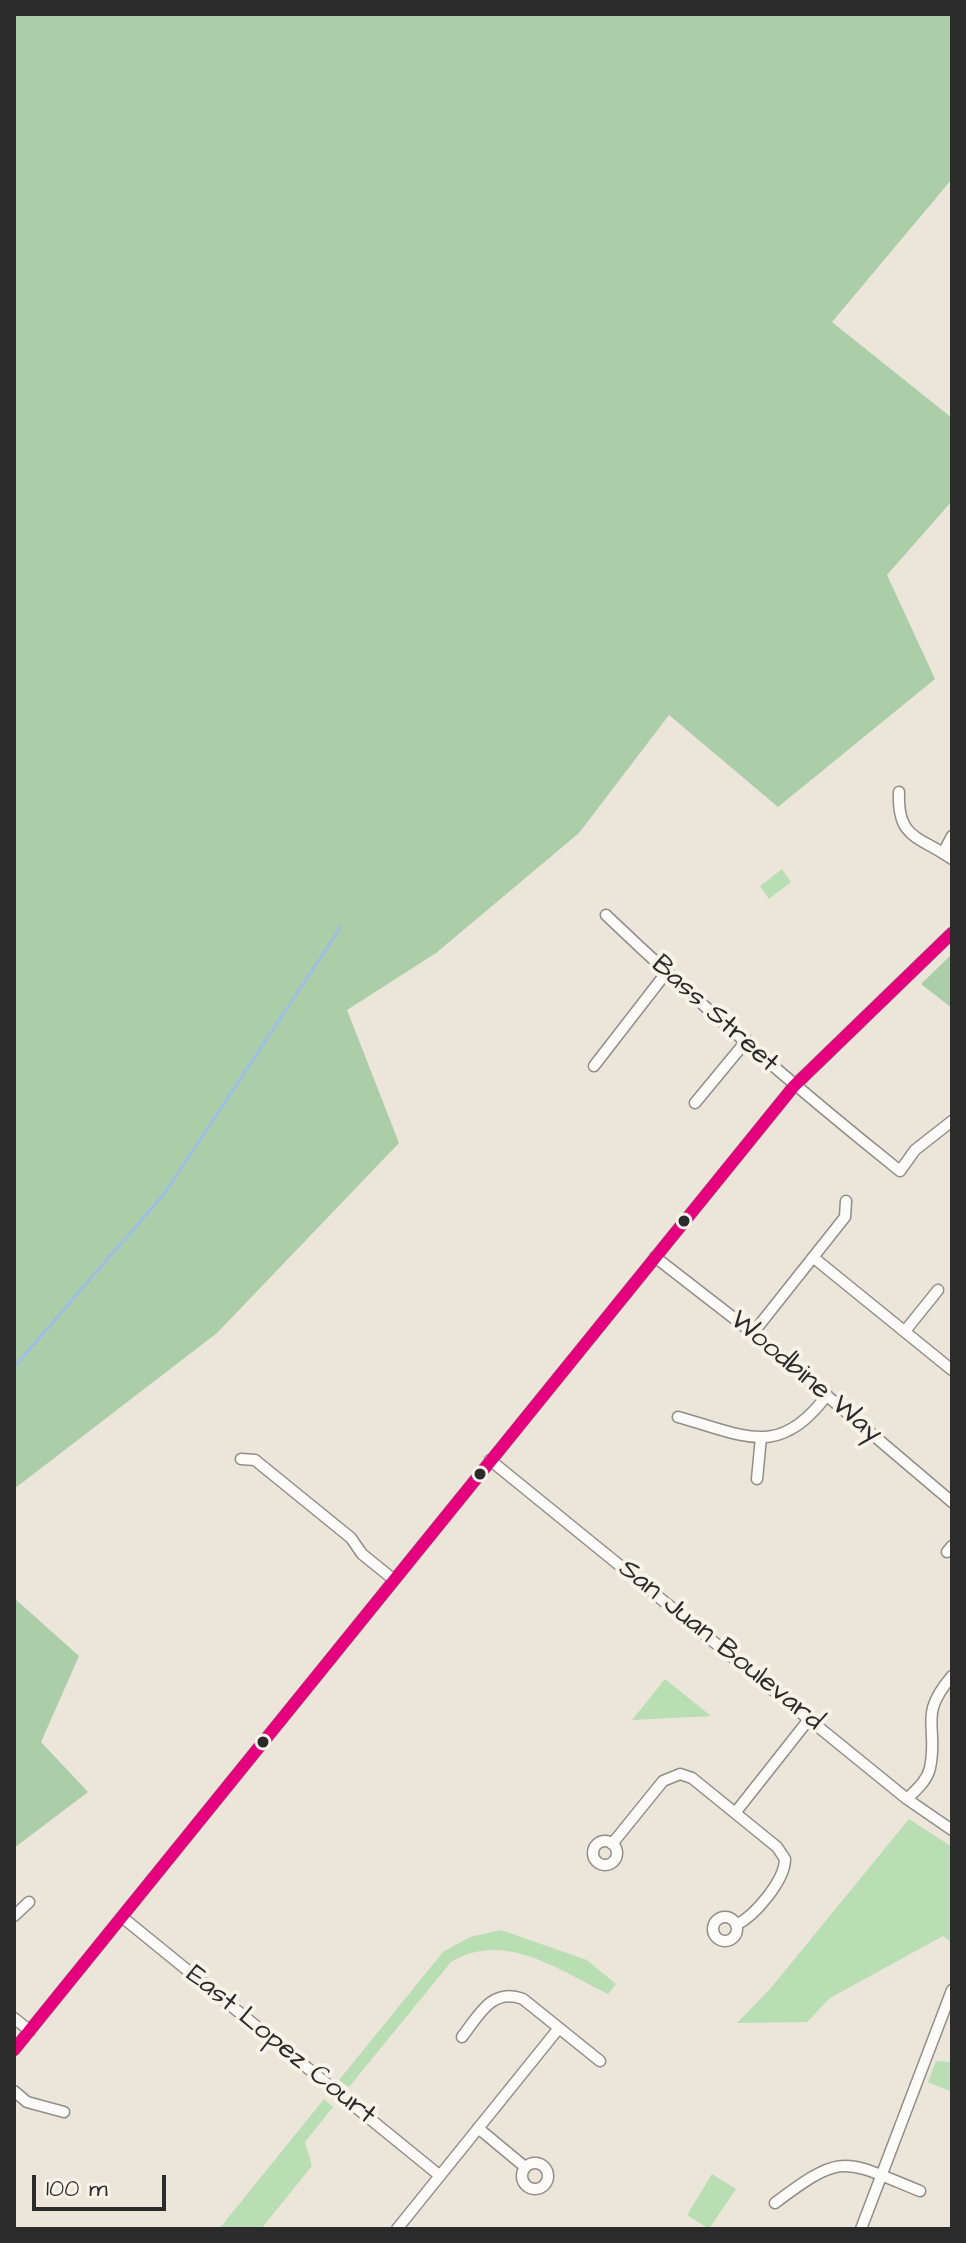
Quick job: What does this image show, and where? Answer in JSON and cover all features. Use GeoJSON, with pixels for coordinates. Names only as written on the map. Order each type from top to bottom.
{"type":"FeatureCollection","features":[{"type":"Feature","properties":{"kind":"street"},"geometry":{"type":"LineString","coordinates":[[899,792],[899,820],[906,831],[948,856],[952,836]]}},
{"type":"Feature","properties":{"kind":"street","name":"Bass Street"},"geometry":{"type":"LineString","coordinates":[[606,915],[666,973],[747,1040],[794,1086],[900,1171],[915,1150],[952,1121]]}},
{"type":"Feature","properties":{"kind":"street"},"geometry":{"type":"LineString","coordinates":[[14,2050],[794,1086],[952,933]]}},
{"type":"Feature","properties":{"kind":"street"},"geometry":{"type":"LineString","coordinates":[[594,1066],[666,973]]}},
{"type":"Feature","properties":{"kind":"street"},"geometry":{"type":"LineString","coordinates":[[695,1103],[747,1040]]}},
{"type":"Feature","properties":{"kind":"street"},"geometry":{"type":"LineString","coordinates":[[753,1333],[845,1217],[846,1201]]}},
{"type":"Feature","properties":{"kind":"street","name":"Woodbine Way"},"geometry":{"type":"LineString","coordinates":[[655,1257],[753,1333],[952,1502]]}},
{"type":"Feature","properties":{"kind":"street"},"geometry":{"type":"LineString","coordinates":[[814,1258],[952,1370]]}},
{"type":"Feature","properties":{"kind":"street"},"geometry":{"type":"LineString","coordinates":[[905,1331],[938,1290]]}},
{"type":"Feature","properties":{"kind":"street"},"geometry":{"type":"LineString","coordinates":[[678,1417],[761,1437],[782,1436],[799,1427],[827,1395]]}},
{"type":"Feature","properties":{"kind":"street"},"geometry":{"type":"LineString","coordinates":[[757,1479],[761,1437]]}},
{"type":"Feature","properties":{"kind":"street"},"geometry":{"type":"LineString","coordinates":[[241,1459],[255,1460],[351,1538],[362,1554],[393,1579]]}},
{"type":"Feature","properties":{"kind":"street","name":"San Juan Boulevard"},"geometry":{"type":"LineString","coordinates":[[490,1460],[907,1799],[952,1830]]}},
{"type":"Feature","properties":{"kind":"street"},"geometry":{"type":"LineString","coordinates":[[907,1799],[925,1779],[930,1767],[930,1711],[952,1676]]}},
{"type":"Feature","properties":{"kind":"street"},"geometry":{"type":"LineString","coordinates":[[735,1813],[810,1718]]}},
{"type":"Feature","properties":{"kind":"street"},"geometry":{"type":"LineString","coordinates":[[612,1844],[663,1781],[674,1774],[692,1778],[777,1847],[785,1859],[783,1874],[745,1920],[736,1925]]}},
{"type":"Feature","properties":{"kind":"street"},"geometry":{"type":"LineString","coordinates":[[14,1916],[29,1902]]}},
{"type":"Feature","properties":{"kind":"street","name":"East Lopez Court"},"geometry":{"type":"LineString","coordinates":[[122,1917],[439,2175]]}},
{"type":"Feature","properties":{"kind":"street"},"geometry":{"type":"LineString","coordinates":[[861,2229],[952,1990]]}},
{"type":"Feature","properties":{"kind":"street"},"geometry":{"type":"LineString","coordinates":[[462,2037],[489,2002],[500,1995],[511,1994],[523,1999],[600,2061]]}},
{"type":"Feature","properties":{"kind":"street"},"geometry":{"type":"LineString","coordinates":[[14,2018],[30,2031]]}},
{"type":"Feature","properties":{"kind":"street"},"geometry":{"type":"LineString","coordinates":[[397,2229],[559,2028]]}},
{"type":"Feature","properties":{"kind":"street"},"geometry":{"type":"LineString","coordinates":[[14,2091],[27,2102],[64,2112]]}},
{"type":"Feature","properties":{"kind":"street"},"geometry":{"type":"LineString","coordinates":[[478,2128],[525,2167]]}},
{"type":"Feature","properties":{"kind":"street"},"geometry":{"type":"LineString","coordinates":[[775,2203],[817,2171],[832,2166],[853,2166],[920,2191]]}},
{"type":"Feature","properties":{"kind":"green space"},"geometry":{"type":"Polygon","coordinates":[[[14,14],[952,14],[952,179],[832,322],[952,418],[952,501],[887,575],[935,679],[778,807],[669,715],[579,833],[436,953],[347,1010],[399,1143],[217,1333],[14,1489],[14,14]]]}},
{"type":"Feature","properties":{"kind":"green space"},"geometry":{"type":"Polygon","coordinates":[[[782,869],[791,882],[769,899],[760,886],[782,869]]]}},
{"type":"Feature","properties":{"kind":"green space"},"geometry":{"type":"Polygon","coordinates":[[[952,954],[952,1008],[921,984],[952,954]]]}},
{"type":"Feature","properties":{"kind":"green space"},"geometry":{"type":"Polygon","coordinates":[[[14,1598],[79,1656],[41,1742],[88,1792],[14,1848],[14,1598]]]}},
{"type":"Feature","properties":{"kind":"green space"},"geometry":{"type":"Polygon","coordinates":[[[665,1679],[711,1716],[632,1720],[665,1679]]]}},
{"type":"Feature","properties":{"kind":"green space"},"geometry":{"type":"Polygon","coordinates":[[[909,1819],[952,1847],[952,1943],[943,1936],[830,1998],[807,2022],[737,2023],[770,1989],[909,1819]]]}},
{"type":"Feature","properties":{"kind":"green space"},"geometry":{"type":"Polygon","coordinates":[[[501,1930],[587,1960],[616,1984],[608,1994],[531,1957],[491,1950],[471,1953],[451,1962],[349,2087],[339,2080],[443,1952],[470,1937],[501,1930]]]}},
{"type":"Feature","properties":{"kind":"green space"},"geometry":{"type":"Polygon","coordinates":[[[936,2061],[952,2062],[952,2092],[928,2082],[936,2061]]]}},
{"type":"Feature","properties":{"kind":"green space"},"geometry":{"type":"Polygon","coordinates":[[[324,2099],[333,2107],[305,2142],[312,2166],[261,2229],[219,2229],[324,2099]]]}},
{"type":"Feature","properties":{"kind":"green space"},"geometry":{"type":"Polygon","coordinates":[[[712,2174],[736,2189],[709,2229],[687,2215],[712,2174]]]}},
{"type":"Feature","properties":{"kind":"waterway"},"geometry":{"type":"LineString","coordinates":[[14,1367],[164,1194],[341,927]]}},
{"type":"Feature","properties":{"kind":"transit line"},"geometry":{"type":"LineString","coordinates":[[14,2050],[794,1086],[952,933]]}}]}
